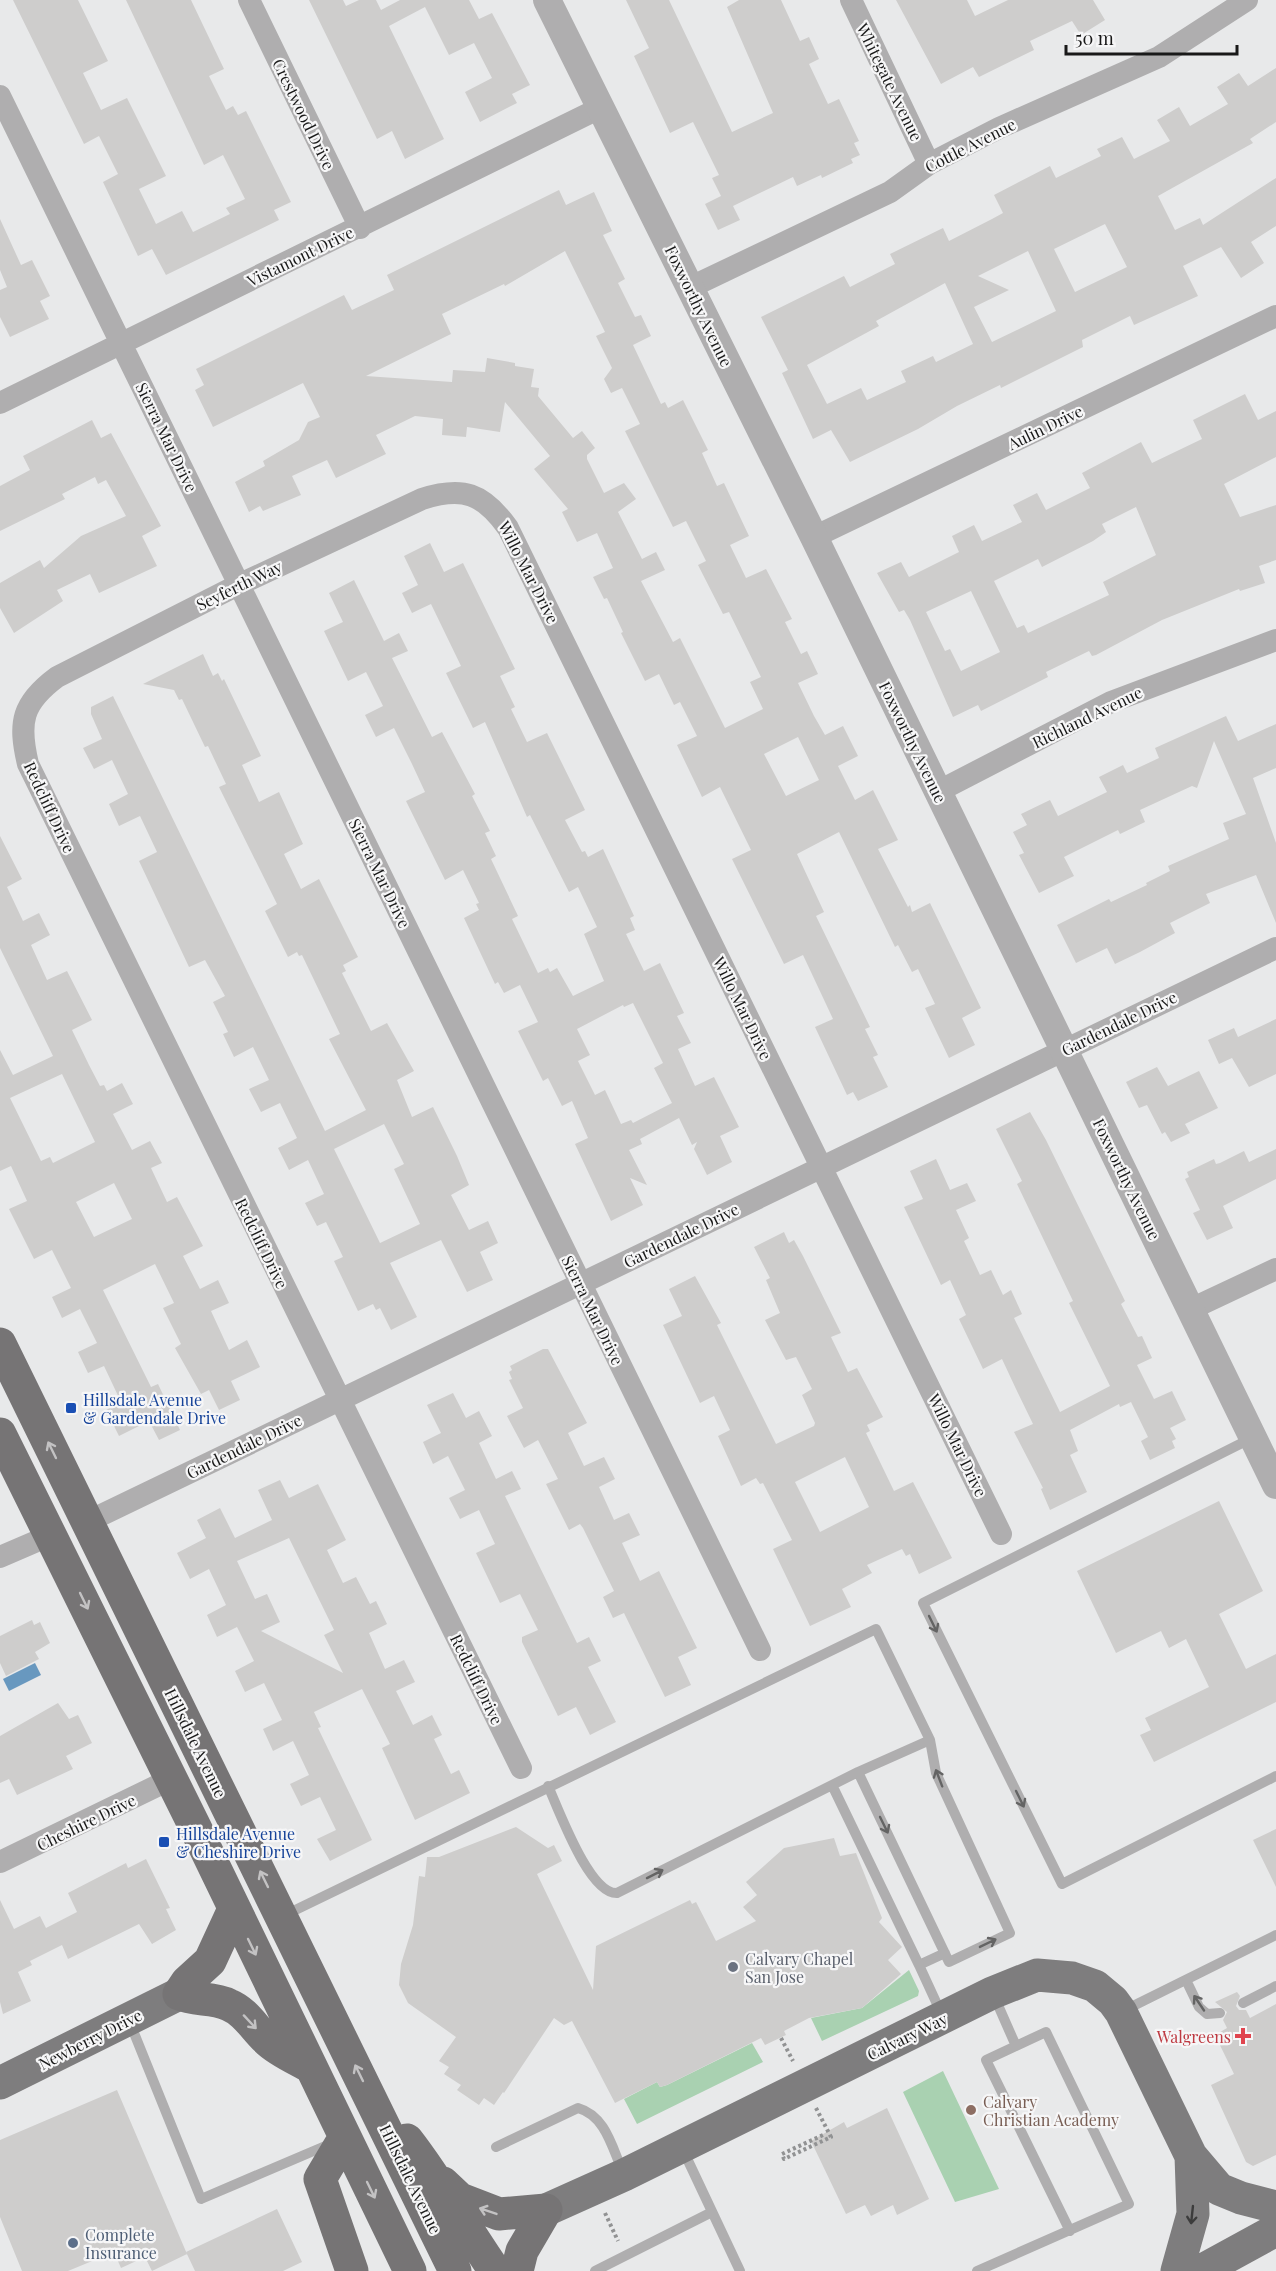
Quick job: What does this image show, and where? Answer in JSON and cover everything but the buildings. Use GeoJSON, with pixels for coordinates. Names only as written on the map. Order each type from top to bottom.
{"type":"FeatureCollection","features":[{"type":"Feature","properties":{"kind":"highway","name":"Hillsdale Avenue"},"geometry":{"type":"LineString","coordinates":[[0,1344],[455,2271]]}},
{"type":"Feature","properties":{"kind":"highway"},"geometry":{"type":"LineString","coordinates":[[0,1434],[51,1534],[410,2271]]}},
{"type":"Feature","properties":{"kind":"highway"},"geometry":{"type":"LineString","coordinates":[[20,1474],[46,1479],[62,1510],[75,1520],[87,1522]]}},
{"type":"Feature","properties":{"kind":"highway"},"geometry":{"type":"LineString","coordinates":[[51,1534],[62,1536],[79,1546],[92,1571],[113,1576]]}},
{"type":"Feature","properties":{"kind":"highway"},"geometry":{"type":"LineString","coordinates":[[234,1908],[210,1961],[187,1982],[179,1994],[194,2000],[213,2000],[229,2004],[245,2015],[268,2042],[311,2067]]}},
{"type":"Feature","properties":{"kind":"highway"},"geometry":{"type":"LineString","coordinates":[[385,2126],[405,2138],[435,2176],[460,2199],[499,2214],[546,2210]]}},
{"type":"Feature","properties":{"kind":"highway"},"geometry":{"type":"LineString","coordinates":[[345,2137],[320,2180],[352,2271]]}},
{"type":"Feature","properties":{"kind":"highway"},"geometry":{"type":"LineString","coordinates":[[435,2176],[448,2201],[495,2271]]}},
{"type":"Feature","properties":{"kind":"highway"},"geometry":{"type":"LineString","coordinates":[[518,2271],[522,2251],[546,2210]]}},
{"type":"Feature","properties":{"kind":"main road","name":"Calvary Way"},"geometry":{"type":"LineString","coordinates":[[546,2210],[624,2175],[992,1993],[1037,1976],[1072,1978],[1095,1986],[1113,2001],[1121,2012],[1191,2156]]}},
{"type":"Feature","properties":{"kind":"main road","name":"Newberry Drive"},"geometry":{"type":"LineString","coordinates":[[0,2083],[179,1994]]}},
{"type":"Feature","properties":{"kind":"main road"},"geometry":{"type":"LineString","coordinates":[[1191,2156],[1219,2189],[1241,2198],[1276,2207]]}},
{"type":"Feature","properties":{"kind":"main road"},"geometry":{"type":"LineString","coordinates":[[1178,2271],[1193,2214],[1191,2156]]}},
{"type":"Feature","properties":{"kind":"main road"},"geometry":{"type":"LineString","coordinates":[[1201,2271],[1276,2230]]}},
{"type":"Feature","properties":{"kind":"street","name":"Crestwood Drive"},"geometry":{"type":"LineString","coordinates":[[249,0],[360,228]]}},
{"type":"Feature","properties":{"kind":"street","name":"Foxworthy Avenue"},"geometry":{"type":"LineString","coordinates":[[548,0],[814,537],[1276,1485]]}},
{"type":"Feature","properties":{"kind":"street","name":"Whitegate Avenue"},"geometry":{"type":"LineString","coordinates":[[851,0],[929,164]]}},
{"type":"Feature","properties":{"kind":"street","name":"Cottle Avenue"},"geometry":{"type":"LineString","coordinates":[[691,287],[890,192],[929,164],[999,128],[1159,57],[1247,0]]}},
{"type":"Feature","properties":{"kind":"street","name":"Sierra Mar Drive"},"geometry":{"type":"LineString","coordinates":[[2,105],[760,1650]]}},
{"type":"Feature","properties":{"kind":"street","name":"Vistamont Drive"},"geometry":{"type":"LineString","coordinates":[[0,404],[600,108]]}},
{"type":"Feature","properties":{"kind":"street","name":"Aulin Drive"},"geometry":{"type":"LineString","coordinates":[[814,537],[1276,316]]}},
{"type":"Feature","properties":{"kind":"street","name":"Seyferth Way"},"geometry":{"type":"LineString","coordinates":[[24,714],[36,693],[57,677],[238,585],[422,499],[447,491],[472,495]]}},
{"type":"Feature","properties":{"kind":"street","name":"Willo Mar Drive"},"geometry":{"type":"LineString","coordinates":[[472,495],[494,507],[508,528],[1001,1533]]}},
{"type":"Feature","properties":{"kind":"street","name":"Richland Avenue"},"geometry":{"type":"LineString","coordinates":[[937,792],[1112,702],[1276,640]]}},
{"type":"Feature","properties":{"kind":"street","name":"Redcliff Drive"},"geometry":{"type":"LineString","coordinates":[[24,714],[22,740],[28,764],[521,1768]]}},
{"type":"Feature","properties":{"kind":"street","name":"Gardendale Drive"},"geometry":{"type":"LineString","coordinates":[[87,1522],[339,1398],[580,1285],[1276,948]]}},
{"type":"Feature","properties":{"kind":"street"},"geometry":{"type":"LineString","coordinates":[[1191,1309],[1276,1269]]}},
{"type":"Feature","properties":{"kind":"street"},"geometry":{"type":"LineString","coordinates":[[0,1557],[51,1534]]}},
{"type":"Feature","properties":{"kind":"street","name":"Cheshire Drive"},"geometry":{"type":"LineString","coordinates":[[0,1862],[171,1779]]}},
{"type":"Feature","properties":{"kind":"lane"},"geometry":{"type":"LineString","coordinates":[[1253,1438],[923,1604],[1062,1884],[1276,1776]]}},
{"type":"Feature","properties":{"kind":"lane"},"geometry":{"type":"LineString","coordinates":[[282,1917],[548,1786],[876,1629],[930,1740],[936,1773],[1010,1933],[949,1962],[858,1772]]}},
{"type":"Feature","properties":{"kind":"lane"},"geometry":{"type":"LineString","coordinates":[[548,1786],[591,1875],[602,1889],[617,1893],[858,1772],[930,1740]]}},
{"type":"Feature","properties":{"kind":"lane"},"geometry":{"type":"LineString","coordinates":[[832,1785],[944,2018]]}},
{"type":"Feature","properties":{"kind":"lane"},"geometry":{"type":"LineString","coordinates":[[1121,2012],[1276,1935]]}},
{"type":"Feature","properties":{"kind":"lane"},"geometry":{"type":"LineString","coordinates":[[919,1965],[945,1953]]}},
{"type":"Feature","properties":{"kind":"lane"},"geometry":{"type":"LineString","coordinates":[[1186,1980],[1198,2007],[1207,2014],[1220,2013]]}},
{"type":"Feature","properties":{"kind":"lane"},"geometry":{"type":"LineString","coordinates":[[1243,2003],[1276,1986]]}},
{"type":"Feature","properties":{"kind":"lane"},"geometry":{"type":"LineString","coordinates":[[992,1993],[1016,2046]]}},
{"type":"Feature","properties":{"kind":"lane"},"geometry":{"type":"LineString","coordinates":[[128,2020],[201,2199],[345,2137]]}},
{"type":"Feature","properties":{"kind":"lane"},"geometry":{"type":"LineString","coordinates":[[977,2271],[1070,2231],[1129,2204],[1046,2032],[986,2060],[1070,2231]]}},
{"type":"Feature","properties":{"kind":"lane"},"geometry":{"type":"LineString","coordinates":[[496,2147],[578,2108],[588,2111],[601,2121],[624,2175]]}},
{"type":"Feature","properties":{"kind":"lane"},"geometry":{"type":"LineString","coordinates":[[681,2147],[740,2271]]}},
{"type":"Feature","properties":{"kind":"lane"},"geometry":{"type":"LineString","coordinates":[[595,2271],[712,2212]]}},
{"type":"Feature","properties":{"kind":"path"},"geometry":{"type":"LineString","coordinates":[[824,2135],[782,2154],[784,2159],[831,2137]]}},
{"type":"Feature","properties":{"kind":"path"},"geometry":{"type":"LineString","coordinates":[[603,2210],[625,2255]]}},
{"type":"Feature","properties":{"kind":"green space"},"geometry":{"type":"Polygon","coordinates":[[[909,1970],[919,1991],[918,1996],[822,2041],[811,2018],[862,2008],[909,1970]]]}},
{"type":"Feature","properties":{"kind":"green space"},"geometry":{"type":"Polygon","coordinates":[[[752,2043],[763,2062],[637,2124],[624,2099],[657,2082],[660,2087],[667,2085],[752,2043]]]}},
{"type":"Feature","properties":{"kind":"green space"},"geometry":{"type":"Polygon","coordinates":[[[943,2071],[999,2189],[955,2202],[903,2092],[943,2071]]]}},
{"type":"Feature","properties":{"kind":"water"},"geometry":{"type":"Polygon","coordinates":[[[35,1663],[41,1675],[9,1691],[3,1679],[35,1663]]]}},
{"type":"Feature","properties":{"kind":"place","name":"Hillsdale Avenue & Gardendale Drive"},"geometry":{"type":"Point","coordinates":[71,1408]}},
{"type":"Feature","properties":{"kind":"place","name":"Hillsdale Avenue & Cheshire Drive"},"geometry":{"type":"Point","coordinates":[164,1842]}},
{"type":"Feature","properties":{"kind":"place","name":"Calvary Chapel San Jose"},"geometry":{"type":"Point","coordinates":[733,1967]}},
{"type":"Feature","properties":{"kind":"place","name":"Walgreens"},"geometry":{"type":"Point","coordinates":[1243,2036]}},
{"type":"Feature","properties":{"kind":"place","name":"Calvary Christian Academy"},"geometry":{"type":"Point","coordinates":[971,2110]}},
{"type":"Feature","properties":{"kind":"place","name":"Complete Insurance"},"geometry":{"type":"Point","coordinates":[73,2243]}}]}
